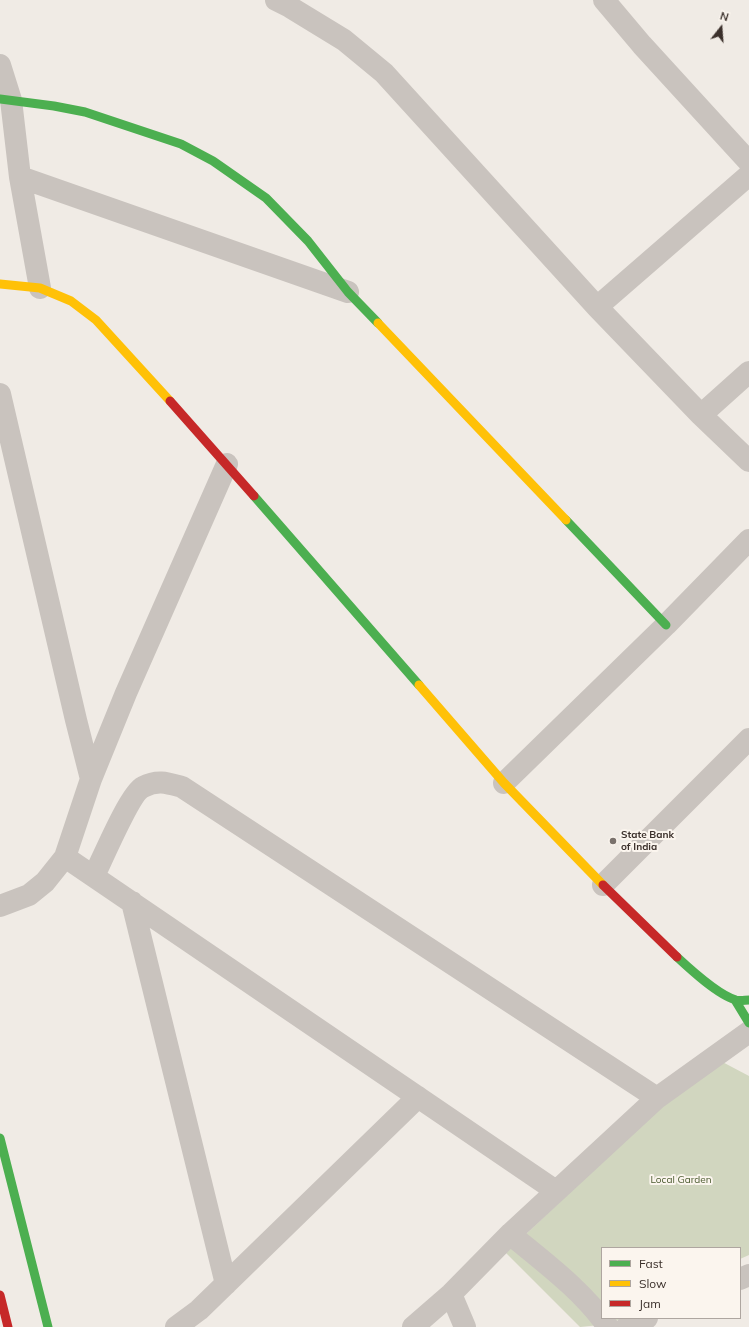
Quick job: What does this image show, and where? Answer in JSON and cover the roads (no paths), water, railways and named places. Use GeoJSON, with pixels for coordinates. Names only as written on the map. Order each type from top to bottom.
{"type":"FeatureCollection","features":[{"type":"Feature","properties":{"kind":"main road"},"geometry":{"type":"LineString","coordinates":[[5,100],[85,112],[181,144],[213,161],[266,198],[308,241],[348,292],[666,625]]}},
{"type":"Feature","properties":{"kind":"main road"},"geometry":{"type":"LineString","coordinates":[[0,284],[40,288],[71,301],[96,320],[227,464],[504,783],[602,885],[674,955],[711,984],[735,1000],[749,1023]]}},
{"type":"Feature","properties":{"kind":"main road"},"geometry":{"type":"LineString","coordinates":[[735,1000],[749,1000]]}},
{"type":"Feature","properties":{"kind":"main road"},"geometry":{"type":"LineString","coordinates":[[0,1138],[48,1327]]}},
{"type":"Feature","properties":{"kind":"main road"},"geometry":{"type":"LineString","coordinates":[[0,1295],[8,1327]]}},
{"type":"Feature","properties":{"kind":"street"},"geometry":{"type":"LineString","coordinates":[[276,0],[344,40],[384,73],[597,307],[701,415],[749,461]]}},
{"type":"Feature","properties":{"kind":"street"},"geometry":{"type":"LineString","coordinates":[[604,0],[642,45],[749,162]]}},
{"type":"Feature","properties":{"kind":"street"},"geometry":{"type":"LineString","coordinates":[[0,65],[5,100],[40,288]]}},
{"type":"Feature","properties":{"kind":"street"},"geometry":{"type":"LineString","coordinates":[[20,176],[348,292]]}},
{"type":"Feature","properties":{"kind":"street"},"geometry":{"type":"LineString","coordinates":[[597,307],[749,176]]}},
{"type":"Feature","properties":{"kind":"street"},"geometry":{"type":"LineString","coordinates":[[701,415],[749,372]]}},
{"type":"Feature","properties":{"kind":"street"},"geometry":{"type":"LineString","coordinates":[[0,394],[91,779]]}},
{"type":"Feature","properties":{"kind":"street"},"geometry":{"type":"LineString","coordinates":[[0,906],[29,895],[45,882],[65,856],[91,779],[126,693],[227,464]]}},
{"type":"Feature","properties":{"kind":"street"},"geometry":{"type":"LineString","coordinates":[[504,783],[666,625],[749,540]]}},
{"type":"Feature","properties":{"kind":"street"},"geometry":{"type":"LineString","coordinates":[[602,885],[749,739]]}},
{"type":"Feature","properties":{"kind":"street"},"geometry":{"type":"LineString","coordinates":[[94,876],[132,799],[142,787],[161,782],[182,787],[657,1098]]}},
{"type":"Feature","properties":{"kind":"street"},"geometry":{"type":"LineString","coordinates":[[65,856],[556,1191]]}},
{"type":"Feature","properties":{"kind":"street"},"geometry":{"type":"LineString","coordinates":[[132,902],[226,1284]]}},
{"type":"Feature","properties":{"kind":"street"},"geometry":{"type":"LineString","coordinates":[[413,1327],[452,1294],[510,1234],[657,1098],[749,1032]]}},
{"type":"Feature","properties":{"kind":"street"},"geometry":{"type":"LineString","coordinates":[[176,1327],[199,1310],[418,1097]]}},
{"type":"Feature","properties":{"kind":"street"},"geometry":{"type":"LineString","coordinates":[[510,1234],[569,1282],[601,1317]]}},
{"type":"Feature","properties":{"kind":"street"},"geometry":{"type":"LineString","coordinates":[[452,1294],[464,1327]]}},
{"type":"Feature","properties":{"kind":"street"},"geometry":{"type":"LineString","coordinates":[[626,1327],[645,1319]]}},
{"type":"Feature","properties":{"kind":"place","name":"State Bank of India"},"geometry":{"type":"Point","coordinates":[613,841]}},
{"type":"Feature","properties":{"kind":"park label","name":"Local Garden"},"geometry":{"type":"Point","coordinates":[681,1180]}}]}
